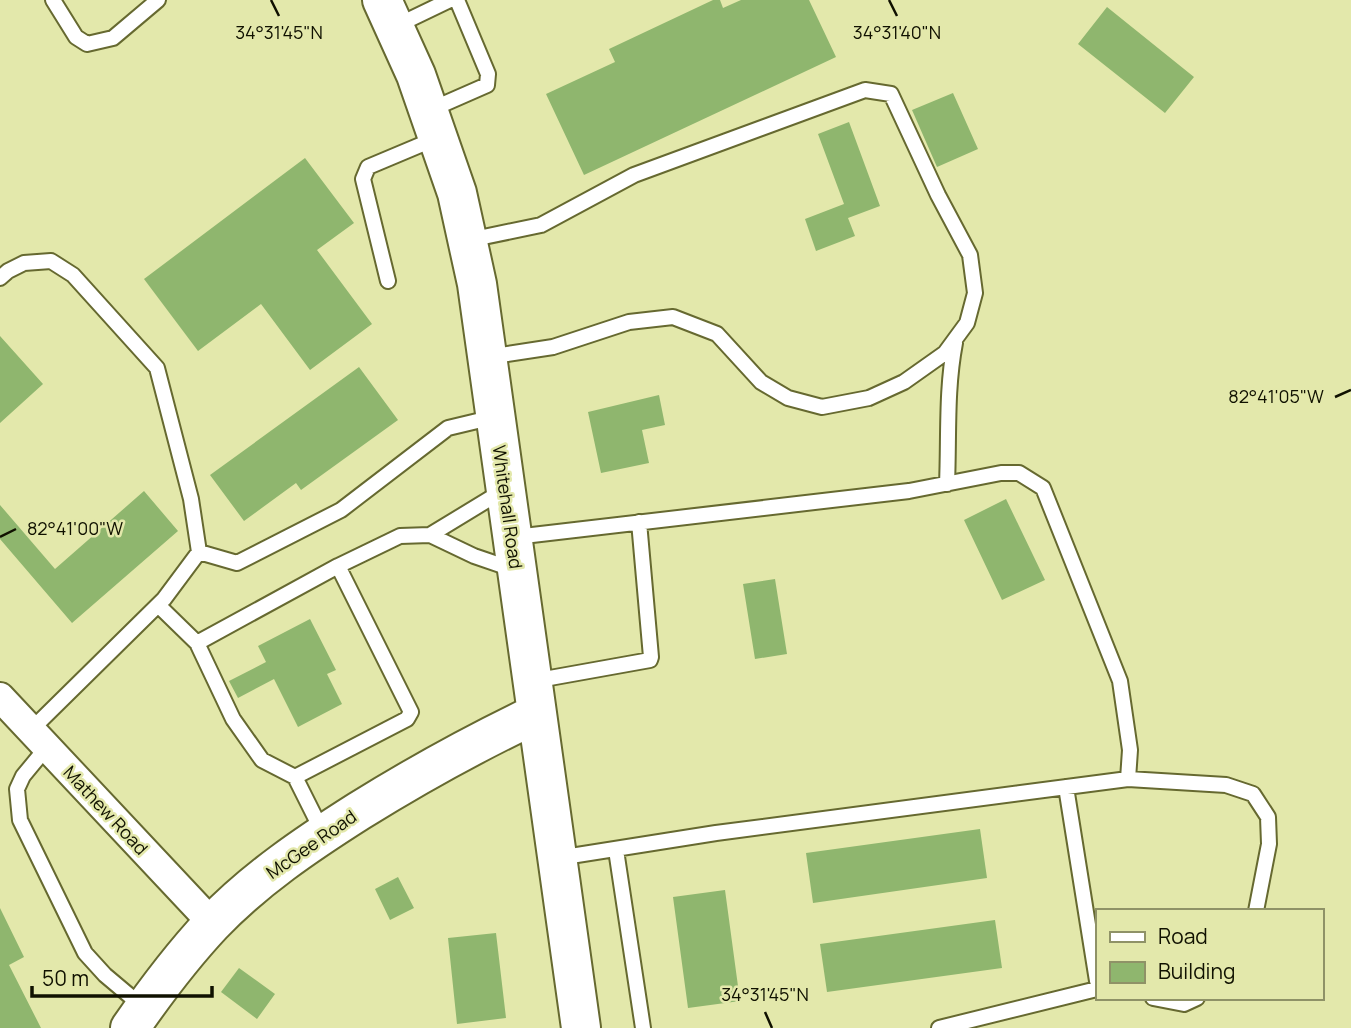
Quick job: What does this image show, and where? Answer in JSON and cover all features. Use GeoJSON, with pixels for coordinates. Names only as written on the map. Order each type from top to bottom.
{"type":"FeatureCollection","features":[{"type":"Feature","properties":{"kind":"main road","name":"Whitehall Road"},"geometry":{"type":"LineString","coordinates":[[388,14],[416,75],[457,193],[477,284],[581,1028]]}},
{"type":"Feature","properties":{"kind":"main road","name":"McGee Road"},"geometry":{"type":"LineString","coordinates":[[137,1018],[213,924],[268,873],[323,834],[534,698]]}},
{"type":"Feature","properties":{"kind":"street","name":"Mathew Road"},"geometry":{"type":"LineString","coordinates":[[0,698],[213,924]]}},
{"type":"Feature","properties":{"kind":"lane"},"geometry":{"type":"LineString","coordinates":[[52,0],[76,37],[87,44],[113,38],[159,0]]}},
{"type":"Feature","properties":{"kind":"lane"},"geometry":{"type":"LineString","coordinates":[[388,14],[450,0]]}},
{"type":"Feature","properties":{"kind":"lane"},"geometry":{"type":"LineString","coordinates":[[388,281],[363,179],[368,167],[488,85],[488,74],[457,0]]}},
{"type":"Feature","properties":{"kind":"lane"},"geometry":{"type":"LineString","coordinates":[[467,240],[541,225],[634,175],[865,90],[891,94],[938,195],[970,255],[975,293],[967,323],[945,352],[904,382],[869,398],[822,407],[788,398],[761,382],[717,334],[673,317],[629,322],[553,347],[487,357]]}},
{"type":"Feature","properties":{"kind":"lane"},"geometry":{"type":"LineString","coordinates":[[0,278],[24,263],[51,261],[73,275],[157,368],[191,499],[200,552],[158,605],[39,739],[16,789],[20,820],[85,953],[137,1018]]}},
{"type":"Feature","properties":{"kind":"lane"},"geometry":{"type":"LineString","coordinates":[[947,484],[949,376],[955,339]]}},
{"type":"Feature","properties":{"kind":"lane"},"geometry":{"type":"LineString","coordinates":[[200,552],[237,563],[341,510],[448,428],[495,417]]}},
{"type":"Feature","properties":{"kind":"lane"},"geometry":{"type":"LineString","coordinates":[[197,643],[338,566],[400,536],[430,535],[474,556],[514,554],[639,522],[909,491],[1001,473],[1019,473],[1043,488],[1120,681],[1129,740],[1128,779]]}},
{"type":"Feature","properties":{"kind":"lane"},"geometry":{"type":"LineString","coordinates":[[430,535],[505,489]]}},
{"type":"Feature","properties":{"kind":"lane"},"geometry":{"type":"LineString","coordinates":[[534,698],[650,660],[639,522]]}},
{"type":"Feature","properties":{"kind":"lane"},"geometry":{"type":"LineString","coordinates":[[295,777],[407,719],[411,712],[338,566]]}},
{"type":"Feature","properties":{"kind":"lane"},"geometry":{"type":"LineString","coordinates":[[158,605],[197,643],[233,719],[262,760],[295,777],[323,834]]}},
{"type":"Feature","properties":{"kind":"lane"},"geometry":{"type":"LineString","coordinates":[[557,859],[716,833],[1128,779],[1226,785],[1253,794],[1268,817],[1269,844],[1256,909]]}},
{"type":"Feature","properties":{"kind":"lane"},"geometry":{"type":"LineString","coordinates":[[1066,788],[1096,975]]}},
{"type":"Feature","properties":{"kind":"lane"},"geometry":{"type":"LineString","coordinates":[[616,850],[643,1028]]}},
{"type":"Feature","properties":{"kind":"lane"},"geometry":{"type":"LineString","coordinates":[[939,1028],[1096,989]]}},
{"type":"Feature","properties":{"kind":"lane"},"geometry":{"type":"LineString","coordinates":[[1165,1000],[1184,1003],[1192,1000]]}},
{"type":"Feature","properties":{"kind":"building"},"geometry":{"type":"Polygon","coordinates":[[[713,0],[720,0],[723,8],[741,0],[809,0],[836,57],[584,175],[546,94],[615,62],[609,49],[713,0]]]}},
{"type":"Feature","properties":{"kind":"building"},"geometry":{"type":"Polygon","coordinates":[[[1107,7],[1194,77],[1165,113],[1078,44],[1107,7]]]}},
{"type":"Feature","properties":{"kind":"building"},"geometry":{"type":"Polygon","coordinates":[[[953,93],[978,149],[937,167],[912,110],[953,93]]]}},
{"type":"Feature","properties":{"kind":"building"},"geometry":{"type":"Polygon","coordinates":[[[849,122],[880,206],[848,218],[855,236],[816,251],[805,219],[844,204],[818,134],[849,122]]]}},
{"type":"Feature","properties":{"kind":"building"},"geometry":{"type":"Polygon","coordinates":[[[305,158],[354,223],[317,250],[372,324],[310,370],[261,304],[198,351],[144,279],[305,158]]]}},
{"type":"Feature","properties":{"kind":"building"},"geometry":{"type":"Polygon","coordinates":[[[0,336],[43,384],[0,423],[0,336]]]}},
{"type":"Feature","properties":{"kind":"building"},"geometry":{"type":"Polygon","coordinates":[[[359,367],[398,420],[301,490],[296,483],[244,521],[210,475],[359,367]]]}},
{"type":"Feature","properties":{"kind":"building"},"geometry":{"type":"Polygon","coordinates":[[[659,395],[665,425],[642,430],[649,463],[601,473],[588,412],[659,395]]]}},
{"type":"Feature","properties":{"kind":"building"},"geometry":{"type":"Polygon","coordinates":[[[144,491],[178,531],[72,623],[0,539],[0,505],[55,569],[144,491]]]}},
{"type":"Feature","properties":{"kind":"building"},"geometry":{"type":"Polygon","coordinates":[[[1006,499],[1045,580],[1002,600],[964,520],[1006,499]]]}},
{"type":"Feature","properties":{"kind":"building"},"geometry":{"type":"Polygon","coordinates":[[[775,579],[787,654],[755,659],[743,584],[775,579]]]}},
{"type":"Feature","properties":{"kind":"building"},"geometry":{"type":"Polygon","coordinates":[[[310,619],[336,670],[327,674],[342,704],[298,727],[274,679],[238,698],[229,681],[266,662],[258,646],[310,619]]]}},
{"type":"Feature","properties":{"kind":"building"},"geometry":{"type":"Polygon","coordinates":[[[980,829],[987,878],[813,903],[806,853],[980,829]]]}},
{"type":"Feature","properties":{"kind":"building"},"geometry":{"type":"Polygon","coordinates":[[[398,877],[414,908],[390,920],[375,889],[398,877]]]}},
{"type":"Feature","properties":{"kind":"building"},"geometry":{"type":"Polygon","coordinates":[[[725,890],[740,1001],[688,1008],[673,897],[725,890]]]}},
{"type":"Feature","properties":{"kind":"building"},"geometry":{"type":"Polygon","coordinates":[[[0,908],[24,957],[9,965],[41,1028],[0,1028],[0,908]]]}},
{"type":"Feature","properties":{"kind":"building"},"geometry":{"type":"Polygon","coordinates":[[[995,920],[1002,968],[827,992],[820,944],[995,920]]]}},
{"type":"Feature","properties":{"kind":"building"},"geometry":{"type":"Polygon","coordinates":[[[496,933],[506,1018],[457,1024],[448,938],[496,933]]]}},
{"type":"Feature","properties":{"kind":"building"},"geometry":{"type":"Polygon","coordinates":[[[239,968],[275,994],[257,1019],[221,992],[239,968]]]}}]}
